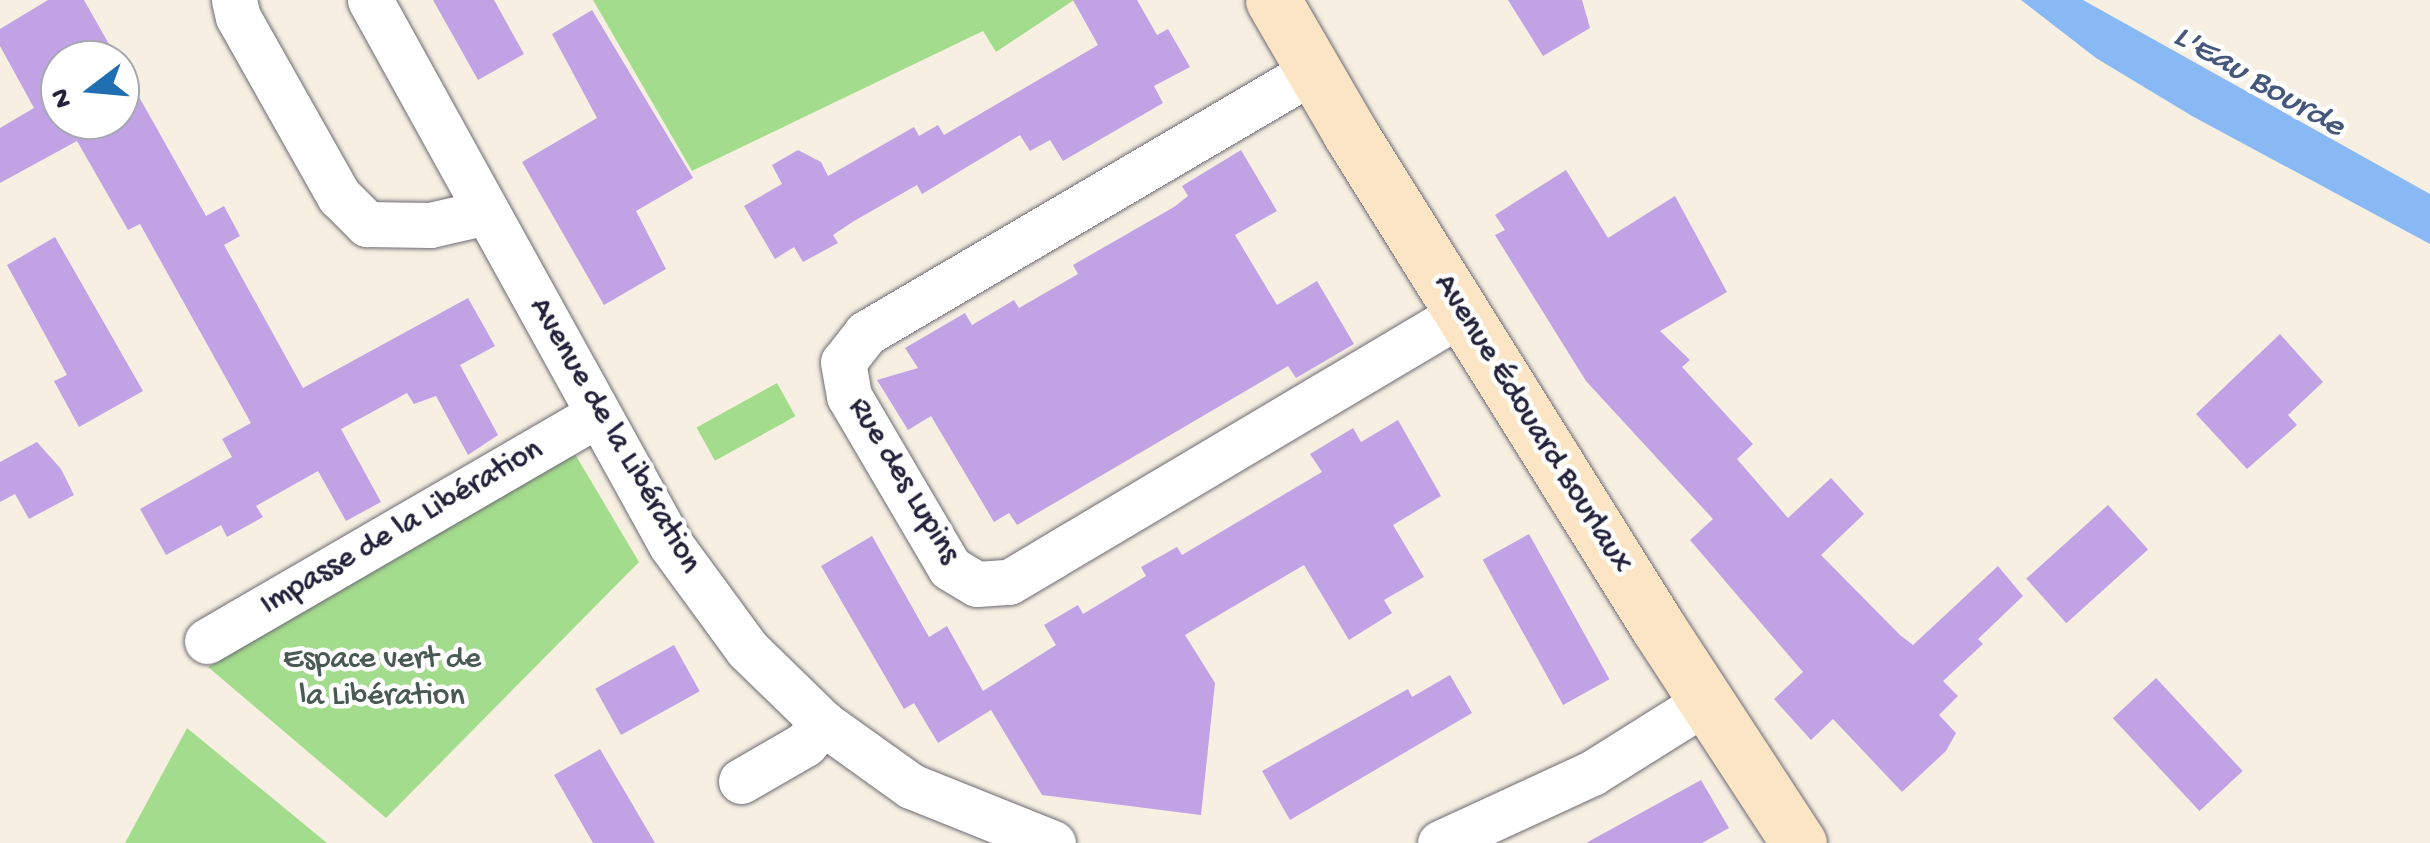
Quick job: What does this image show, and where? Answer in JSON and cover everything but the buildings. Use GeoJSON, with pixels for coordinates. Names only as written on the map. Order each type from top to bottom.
{"type":"FeatureCollection","features":[{"type":"Feature","properties":{"kind":"street"},"geometry":{"type":"LineString","coordinates":[[234,0],[238,17],[339,196],[368,224],[430,225],[487,212]]}},
{"type":"Feature","properties":{"kind":"street","name":"Avenue de la Libération"},"geometry":{"type":"LineString","coordinates":[[370,0],[671,545],[736,634],[823,724],[911,786],[1053,843]]}},
{"type":"Feature","properties":{"kind":"street","name":"Avenue Édouard Bourlaux"},"geometry":{"type":"LineString","coordinates":[[1273,0],[1312,72],[1462,313],[1798,843]]}},
{"type":"Feature","properties":{"kind":"street","name":"Rue des Lupins"},"geometry":{"type":"LineString","coordinates":[[1312,72],[866,333],[843,362],[849,396],[950,568],[977,584],[1009,582],[1462,313]]}},
{"type":"Feature","properties":{"kind":"street","name":"Impasse de la Libération"},"geometry":{"type":"LineString","coordinates":[[207,641],[597,415]]}},
{"type":"Feature","properties":{"kind":"street"},"geometry":{"type":"LineString","coordinates":[[1445,842],[1592,774],[1706,702]]}},
{"type":"Feature","properties":{"kind":"street"},"geometry":{"type":"LineString","coordinates":[[741,781],[805,744],[823,724]]}},
{"type":"Feature","properties":{"kind":"green space"},"geometry":{"type":"Polygon","coordinates":[[[593,0],[1074,0],[996,52],[983,31],[692,171],[593,0]]]}},
{"type":"Feature","properties":{"kind":"green space"},"geometry":{"type":"Polygon","coordinates":[[[777,383],[795,416],[715,461],[697,428],[777,383]]]}},
{"type":"Feature","properties":{"kind":"green space","name":"Espace vert de la Libération"},"geometry":{"type":"Polygon","coordinates":[[[572,449],[639,562],[386,818],[208,667],[572,449]]]}},
{"type":"Feature","properties":{"kind":"green space"},"geometry":{"type":"Polygon","coordinates":[[[187,728],[327,843],[125,843],[187,728]]]}},
{"type":"Feature","properties":{"kind":"water"},"geometry":{"type":"Polygon","coordinates":[[[2021,0],[2083,0],[2430,194],[2430,244],[2192,116],[2096,58],[2021,0]]]}},
{"type":"Feature","properties":{"kind":"water label","name":"L'Eau Bourde"},"geometry":{"type":"Point","coordinates":[2258,83]}}]}
